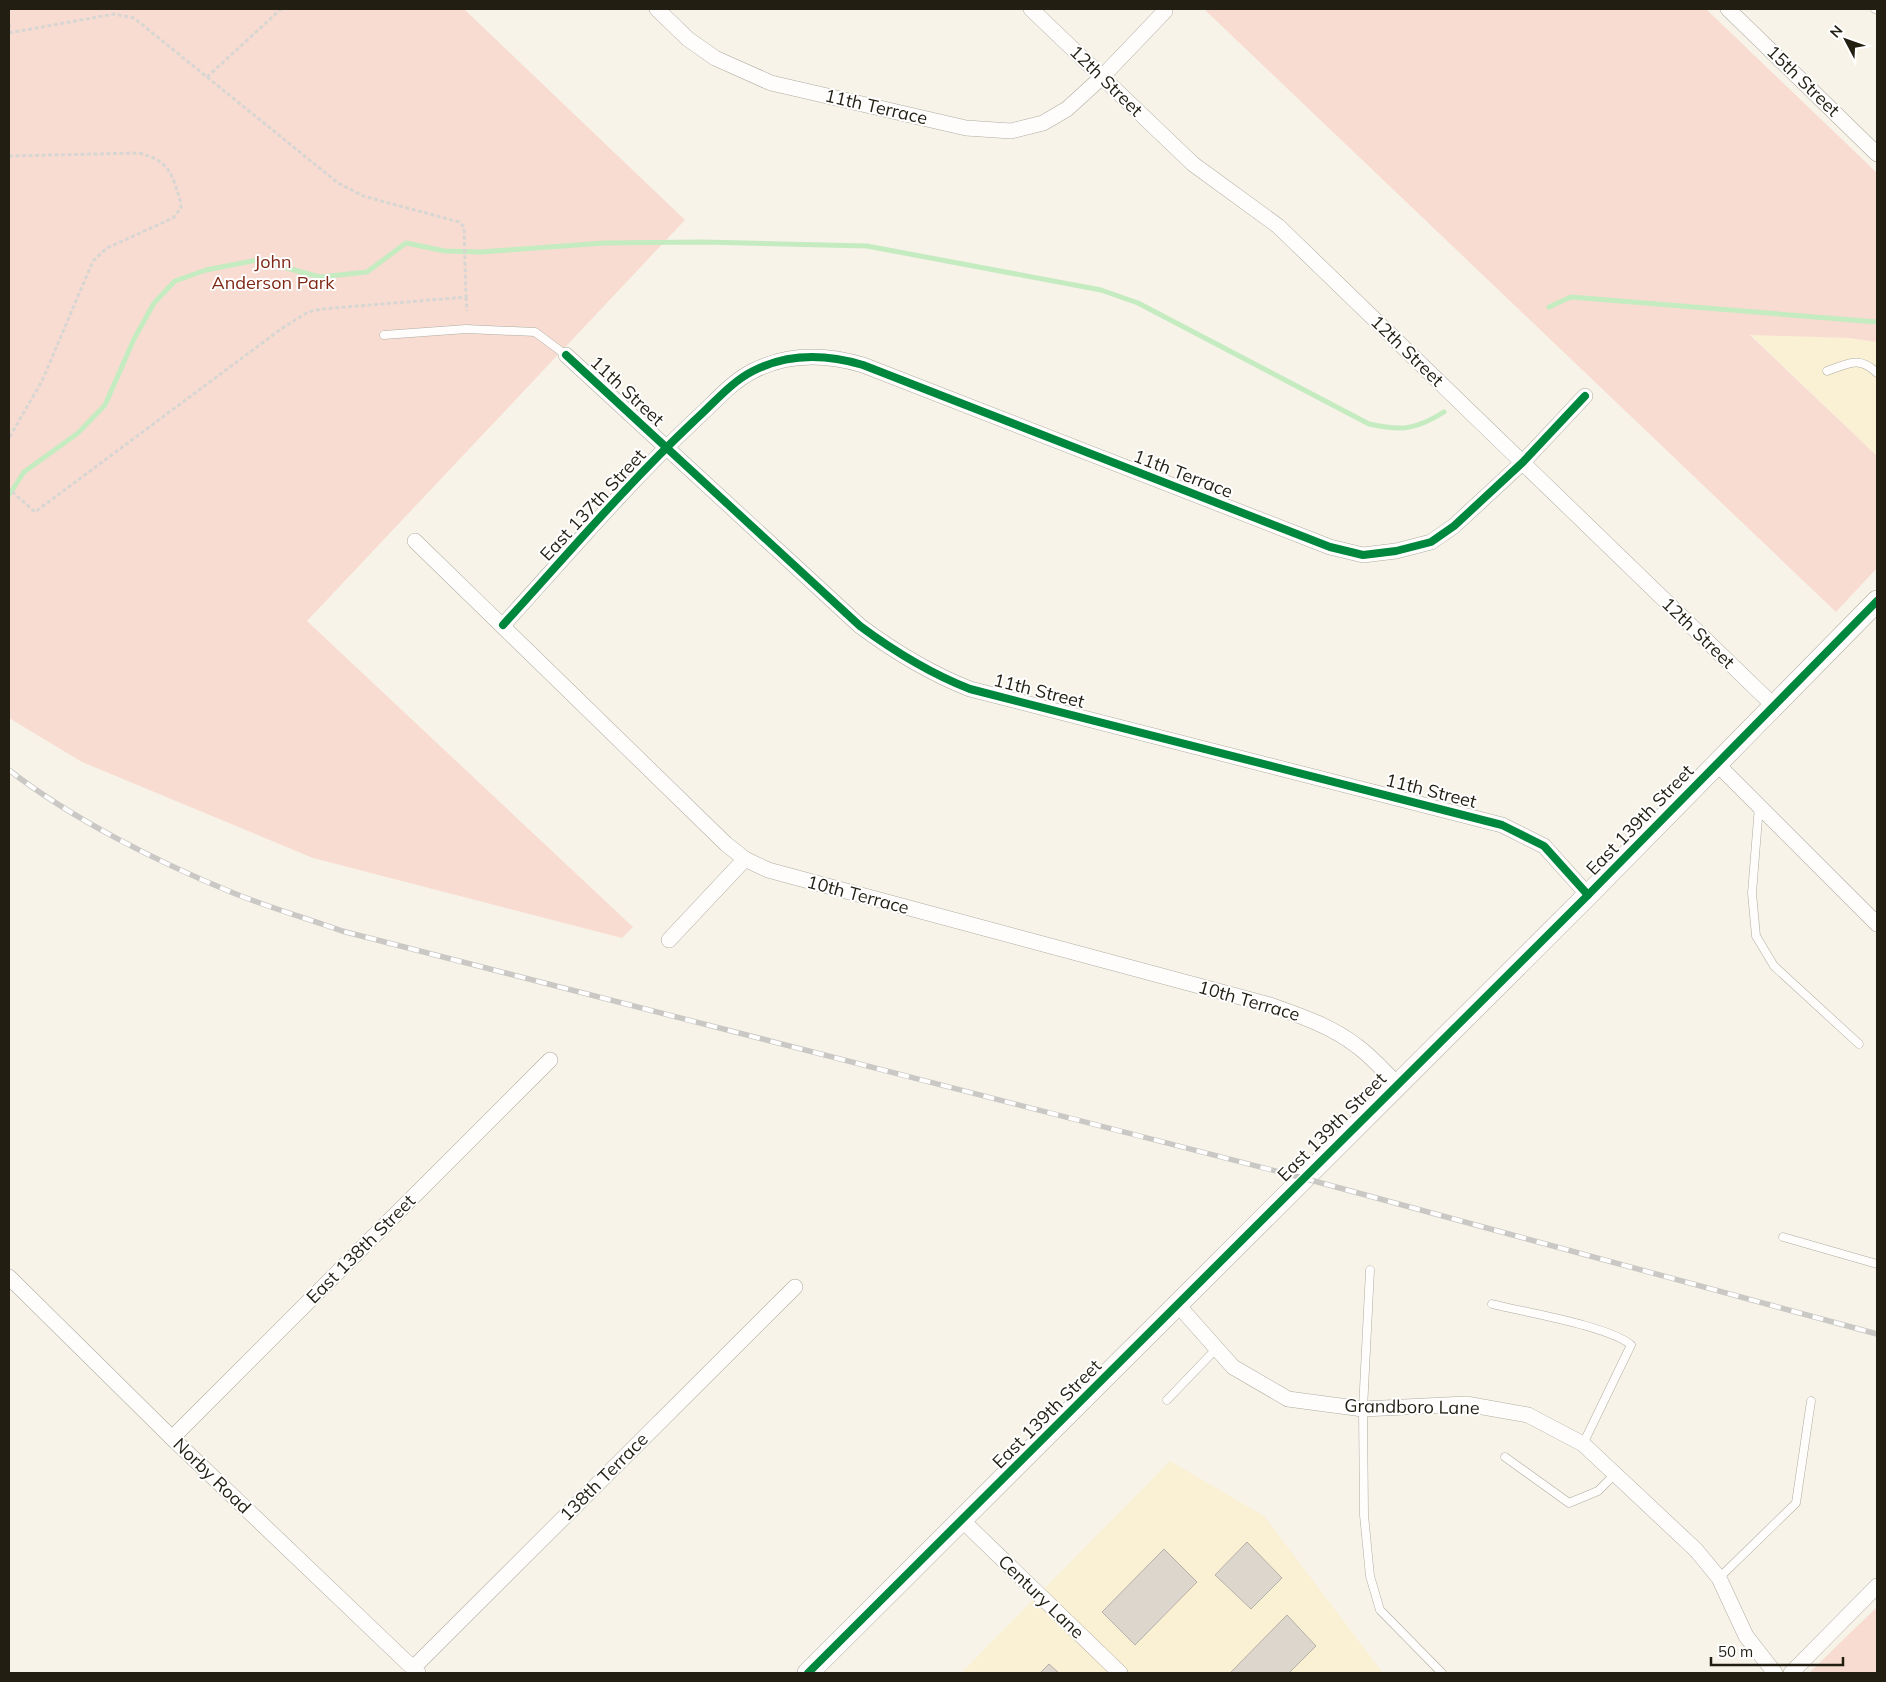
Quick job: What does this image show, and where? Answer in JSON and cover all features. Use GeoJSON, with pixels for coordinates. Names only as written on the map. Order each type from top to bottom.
{"type":"FeatureCollection","features":[{"type":"Feature","properties":{"kind":"street","name":"11th Terrace"},"geometry":{"type":"LineString","coordinates":[[657,9],[688,39],[715,58],[771,83],[966,128],[1010,131],[1043,123],[1067,109],[1102,77],[1165,11]]}},
{"type":"Feature","properties":{"kind":"street","name":"12th Street"},"geometry":{"type":"LineString","coordinates":[[1031,9],[1193,164],[1278,226],[1773,705]]}},
{"type":"Feature","properties":{"kind":"street","name":"15th Street"},"geometry":{"type":"LineString","coordinates":[[1728,9],[1877,154]]}},
{"type":"Feature","properties":{"kind":"street","name":"11th Street"},"geometry":{"type":"LineString","coordinates":[[566,355],[860,626],[898,654],[940,677],[970,689],[1502,825],[1544,846],[1588,894]]}},
{"type":"Feature","properties":{"kind":"street","name":"East 137th Street"},"geometry":{"type":"LineString","coordinates":[[502,625],[666,447],[731,386],[753,371],[798,357],[813,357]]}},
{"type":"Feature","properties":{"kind":"street","name":"11th Terrace"},"geometry":{"type":"LineString","coordinates":[[813,357],[838,357],[863,365],[1330,547],[1363,555],[1396,551],[1431,542],[1454,526],[1523,462]]}},
{"type":"Feature","properties":{"kind":"street"},"geometry":{"type":"LineString","coordinates":[[1523,462],[1585,396]]}},
{"type":"Feature","properties":{"kind":"street","name":"10th Terrace"},"geometry":{"type":"LineString","coordinates":[[414,541],[708,827],[745,860],[768,870],[1270,1005],[1296,1014],[1339,1034],[1359,1047],[1397,1084]]}},
{"type":"Feature","properties":{"kind":"street","name":"East 139th Street"},"geometry":{"type":"LineString","coordinates":[[808,1673],[963,1521],[1877,601]]}},
{"type":"Feature","properties":{"kind":"street"},"geometry":{"type":"LineString","coordinates":[[1716,763],[1877,924]]}},
{"type":"Feature","properties":{"kind":"street"},"geometry":{"type":"LineString","coordinates":[[669,940],[745,860]]}},
{"type":"Feature","properties":{"kind":"street","name":"East 138th Street"},"geometry":{"type":"LineString","coordinates":[[172,1438],[550,1060]]}},
{"type":"Feature","properties":{"kind":"street","name":"Norby Road"},"geometry":{"type":"LineString","coordinates":[[9,1277],[172,1438],[415,1670]]}},
{"type":"Feature","properties":{"kind":"street","name":"138th Terrace"},"geometry":{"type":"LineString","coordinates":[[415,1670],[795,1287]]}},
{"type":"Feature","properties":{"kind":"street","name":"Grandboro Lane"},"geometry":{"type":"LineString","coordinates":[[1177,1304],[1233,1367],[1288,1399],[1363,1409],[1466,1404],[1528,1415],[1584,1444],[1696,1550],[1719,1578],[1746,1636],[1776,1673]]}},
{"type":"Feature","properties":{"kind":"street","name":"Century Lane"},"geometry":{"type":"LineString","coordinates":[[963,1521],[1120,1673]]}},
{"type":"Feature","properties":{"kind":"street"},"geometry":{"type":"LineString","coordinates":[[1791,1673],[1877,1586]]}},
{"type":"Feature","properties":{"kind":"lane"},"geometry":{"type":"LineString","coordinates":[[384,335],[466,329],[535,332],[566,355]]}},
{"type":"Feature","properties":{"kind":"lane"},"geometry":{"type":"LineString","coordinates":[[1827,371],[1857,361],[1870,366],[1877,373]]}},
{"type":"Feature","properties":{"kind":"lane"},"geometry":{"type":"LineString","coordinates":[[1759,806],[1752,893],[1756,936],[1774,966],[1859,1044]]}},
{"type":"Feature","properties":{"kind":"lane"},"geometry":{"type":"LineString","coordinates":[[1783,1237],[1877,1264]]}},
{"type":"Feature","properties":{"kind":"lane"},"geometry":{"type":"LineString","coordinates":[[1370,1270],[1363,1409],[1364,1515],[1370,1576],[1380,1610],[1442,1673]]}},
{"type":"Feature","properties":{"kind":"lane"},"geometry":{"type":"LineString","coordinates":[[1492,1304],[1597,1330],[1624,1340],[1631,1345],[1584,1444]]}},
{"type":"Feature","properties":{"kind":"lane"},"geometry":{"type":"LineString","coordinates":[[1167,1400],[1217,1348]]}},
{"type":"Feature","properties":{"kind":"lane"},"geometry":{"type":"LineString","coordinates":[[1719,1578],[1796,1503],[1811,1401]]}},
{"type":"Feature","properties":{"kind":"lane"},"geometry":{"type":"LineString","coordinates":[[1505,1456],[1569,1503],[1598,1490],[1616,1473]]}},
{"type":"Feature","properties":{"kind":"path"},"geometry":{"type":"LineString","coordinates":[[207,77],[281,9]]}},
{"type":"Feature","properties":{"kind":"path"},"geometry":{"type":"LineString","coordinates":[[9,24],[10,33],[80,19],[121,14],[139,21],[303,155],[350,190],[363,196],[453,219],[464,227],[467,311]]}},
{"type":"Feature","properties":{"kind":"path"},"geometry":{"type":"LineString","coordinates":[[9,156],[139,153],[157,158],[165,165],[181,203],[181,208],[173,218],[107,248],[93,261],[42,381],[9,438]]}},
{"type":"Feature","properties":{"kind":"path"},"geometry":{"type":"LineString","coordinates":[[9,488],[35,512],[265,341],[308,312],[322,309],[466,297]]}},
{"type":"Feature","properties":{"kind":"shaded area"},"geometry":{"type":"Polygon","coordinates":[[[1750,334],[1849,338],[1877,342],[1877,456],[1750,334]]]}},
{"type":"Feature","properties":{"kind":"shaded area"},"geometry":{"type":"Polygon","coordinates":[[[1170,1461],[1264,1516],[1383,1673],[961,1673],[1170,1461]]]}},
{"type":"Feature","properties":{"kind":"green space","name":"John Anderson Park"},"geometry":{"type":"Polygon","coordinates":[[[9,9],[464,9],[685,220],[307,621],[633,927],[622,938],[313,858],[82,762],[9,718],[9,9]]]}},
{"type":"Feature","properties":{"kind":"green space"},"geometry":{"type":"Polygon","coordinates":[[[1204,9],[1706,9],[1877,173],[1877,342],[1849,338],[1750,335],[1877,456],[1877,568],[1836,612],[1204,9]]]}},
{"type":"Feature","properties":{"kind":"green space"},"geometry":{"type":"Polygon","coordinates":[[[1877,1607],[1877,1673],[1809,1673],[1877,1607]]]}},
{"type":"Feature","properties":{"kind":"building"},"geometry":{"type":"Polygon","coordinates":[[[1247,1542],[1282,1578],[1251,1609],[1215,1575],[1247,1542]]]}},
{"type":"Feature","properties":{"kind":"building"},"geometry":{"type":"Polygon","coordinates":[[[1164,1549],[1197,1582],[1135,1645],[1102,1612],[1164,1549]]]}},
{"type":"Feature","properties":{"kind":"building"},"geometry":{"type":"Polygon","coordinates":[[[1287,1615],[1316,1646],[1289,1673],[1230,1673],[1287,1615]]]}},
{"type":"Feature","properties":{"kind":"building"},"geometry":{"type":"Polygon","coordinates":[[[1049,1664],[1059,1673],[1040,1673],[1049,1664]]]}},
{"type":"Feature","properties":{"kind":"waterway"},"geometry":{"type":"LineString","coordinates":[[9,495],[24,472],[78,433],[105,405],[134,339],[154,303],[175,281],[206,270],[257,260],[320,277],[367,272],[406,243],[445,251],[481,252],[604,243],[703,242],[867,246],[1101,290],[1138,303],[1369,424],[1391,428],[1416,426],[1444,412]]}},
{"type":"Feature","properties":{"kind":"waterway"},"geometry":{"type":"LineString","coordinates":[[1549,307],[1571,297],[1877,322]]}},
{"type":"Feature","properties":{"kind":"railway"},"geometry":{"type":"LineString","coordinates":[[9,770],[60,806],[145,853],[203,880],[272,908],[342,931],[1303,1178],[1877,1334]]}},
{"type":"Feature","properties":{"kind":"cycle path"},"geometry":{"type":"LineString","coordinates":[[566,355],[860,626],[886,645],[926,669],[970,689],[1502,825],[1544,846],[1588,895]]}},
{"type":"Feature","properties":{"kind":"cycle path"},"geometry":{"type":"LineString","coordinates":[[503,625],[621,495],[722,394],[737,381],[753,371],[766,365],[793,358],[821,357],[863,365],[1330,547],[1363,555],[1396,551],[1431,542],[1454,526],[1523,462],[1585,396]]}},
{"type":"Feature","properties":{"kind":"cycle path"},"geometry":{"type":"LineString","coordinates":[[808,1673],[1588,895],[1877,601]]}}]}
